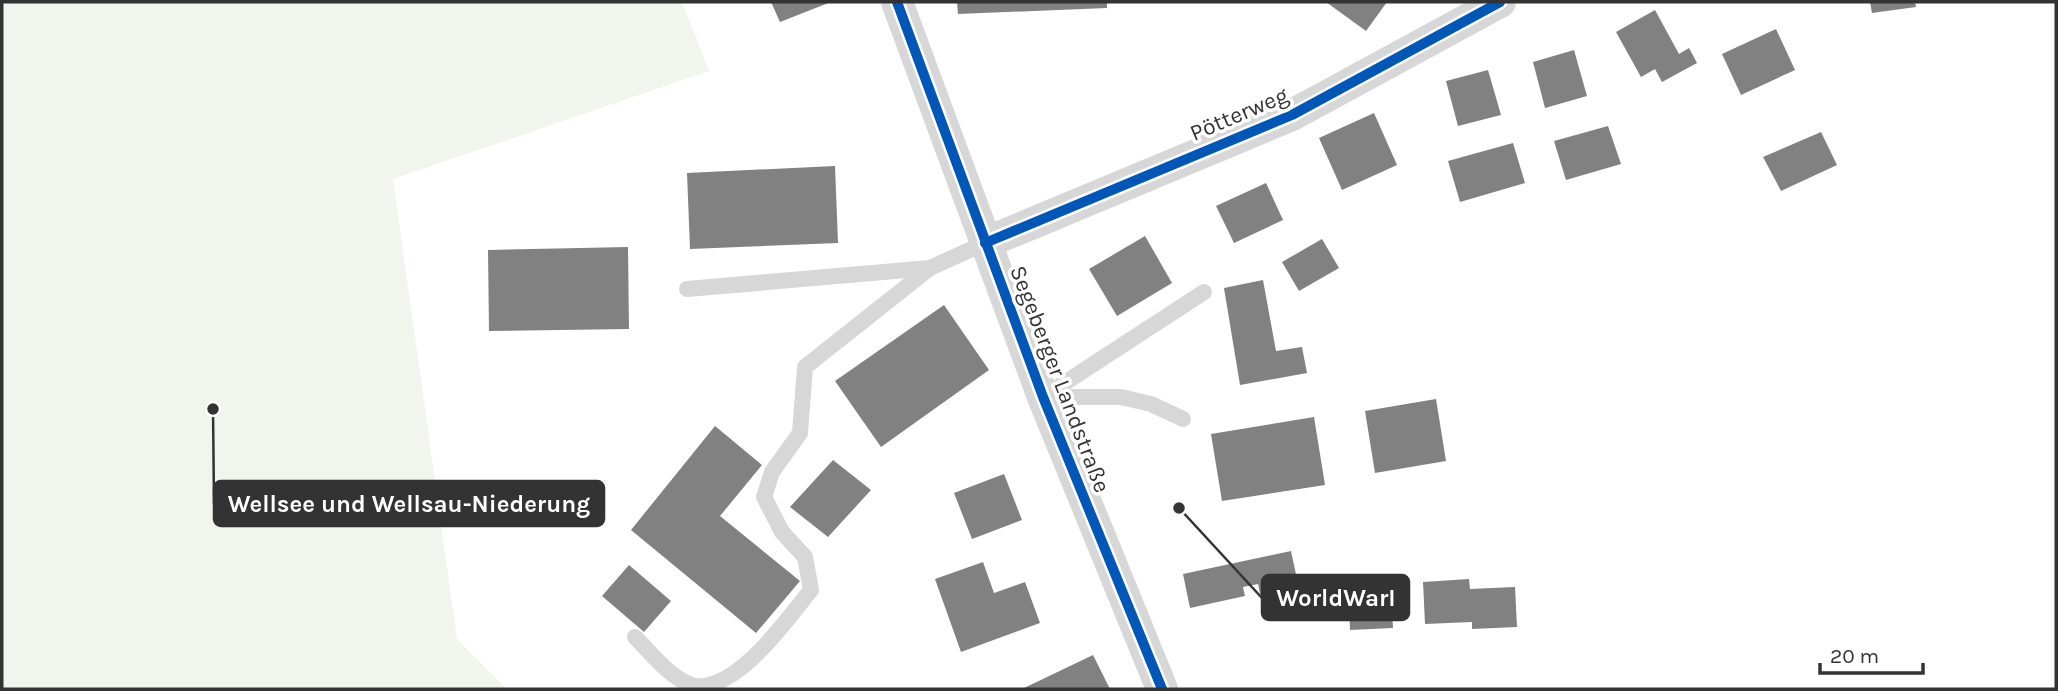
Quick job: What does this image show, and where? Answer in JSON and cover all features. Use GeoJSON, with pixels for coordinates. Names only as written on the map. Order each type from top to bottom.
{"type":"FeatureCollection","features":[{"type":"Feature","properties":{"kind":"street","name":"Segeberger Landstraße"},"geometry":{"type":"LineString","coordinates":[[897,2],[1043,397],[1162,689]]}},
{"type":"Feature","properties":{"kind":"street","name":"Pötterweg"},"geometry":{"type":"LineString","coordinates":[[985,243],[1292,115],[1500,2]]}},
{"type":"Feature","properties":{"kind":"lane"},"geometry":{"type":"LineString","coordinates":[[635,637],[673,675],[697,687],[722,685],[749,666],[811,590],[805,557],[782,532],[764,498],[772,472],[800,433],[805,367],[930,268],[985,243]]}},
{"type":"Feature","properties":{"kind":"lane"},"geometry":{"type":"LineString","coordinates":[[687,289],[930,268]]}},
{"type":"Feature","properties":{"kind":"lane"},"geometry":{"type":"LineString","coordinates":[[1043,397],[1204,292]]}},
{"type":"Feature","properties":{"kind":"lane"},"geometry":{"type":"LineString","coordinates":[[1043,397],[1121,397],[1150,404],[1183,419]]}},
{"type":"Feature","properties":{"kind":"shaded area"},"geometry":{"type":"Polygon","coordinates":[[[2,2],[682,2],[709,71],[393,179],[457,639],[507,689],[2,689],[2,2]]]}},
{"type":"Feature","properties":{"kind":"building"},"geometry":{"type":"Polygon","coordinates":[[[771,2],[831,2],[780,22],[771,2]]]}},
{"type":"Feature","properties":{"kind":"building"},"geometry":{"type":"Polygon","coordinates":[[[957,2],[1107,2],[1107,8],[958,14],[957,2]]]}},
{"type":"Feature","properties":{"kind":"building"},"geometry":{"type":"Polygon","coordinates":[[[1326,2],[1387,2],[1366,31],[1326,2]]]}},
{"type":"Feature","properties":{"kind":"building"},"geometry":{"type":"Polygon","coordinates":[[[1870,2],[1915,2],[1916,7],[1872,13],[1870,2]]]}},
{"type":"Feature","properties":{"kind":"building"},"geometry":{"type":"Polygon","coordinates":[[[1655,10],[1679,54],[1689,48],[1697,63],[1662,82],[1655,69],[1641,77],[1616,32],[1655,10]]]}},
{"type":"Feature","properties":{"kind":"building"},"geometry":{"type":"Polygon","coordinates":[[[1776,29],[1795,70],[1741,95],[1722,54],[1776,29]]]}},
{"type":"Feature","properties":{"kind":"building"},"geometry":{"type":"Polygon","coordinates":[[[1574,50],[1587,96],[1545,108],[1533,62],[1574,50]]]}},
{"type":"Feature","properties":{"kind":"building"},"geometry":{"type":"Polygon","coordinates":[[[1488,70],[1501,115],[1458,126],[1446,81],[1488,70]]]}},
{"type":"Feature","properties":{"kind":"building"},"geometry":{"type":"Polygon","coordinates":[[[1374,113],[1397,165],[1342,190],[1319,138],[1374,113]]]}},
{"type":"Feature","properties":{"kind":"building"},"geometry":{"type":"Polygon","coordinates":[[[1608,126],[1621,164],[1566,180],[1554,141],[1608,126]]]}},
{"type":"Feature","properties":{"kind":"building"},"geometry":{"type":"Polygon","coordinates":[[[1821,132],[1837,165],[1781,191],[1763,157],[1821,132]]]}},
{"type":"Feature","properties":{"kind":"building"},"geometry":{"type":"Polygon","coordinates":[[[1513,143],[1525,183],[1460,202],[1448,161],[1513,143]]]}},
{"type":"Feature","properties":{"kind":"building"},"geometry":{"type":"Polygon","coordinates":[[[835,166],[838,243],[690,249],[687,173],[835,166]]]}},
{"type":"Feature","properties":{"kind":"building"},"geometry":{"type":"Polygon","coordinates":[[[1266,183],[1283,220],[1234,243],[1216,206],[1266,183]]]}},
{"type":"Feature","properties":{"kind":"building"},"geometry":{"type":"Polygon","coordinates":[[[1145,236],[1172,283],[1117,316],[1089,269],[1145,236]]]}},
{"type":"Feature","properties":{"kind":"building"},"geometry":{"type":"Polygon","coordinates":[[[1322,239],[1339,268],[1299,291],[1282,262],[1322,239]]]}},
{"type":"Feature","properties":{"kind":"building"},"geometry":{"type":"Polygon","coordinates":[[[628,247],[629,329],[489,331],[488,250],[628,247]]]}},
{"type":"Feature","properties":{"kind":"building"},"geometry":{"type":"Polygon","coordinates":[[[1263,280],[1276,351],[1302,347],[1307,373],[1240,385],[1224,288],[1263,280]]]}},
{"type":"Feature","properties":{"kind":"building"},"geometry":{"type":"Polygon","coordinates":[[[944,305],[989,370],[881,447],[835,381],[944,305]]]}},
{"type":"Feature","properties":{"kind":"building"},"geometry":{"type":"Polygon","coordinates":[[[1436,399],[1446,461],[1375,473],[1365,411],[1436,399]]]}},
{"type":"Feature","properties":{"kind":"building"},"geometry":{"type":"Polygon","coordinates":[[[1314,417],[1325,485],[1222,501],[1211,434],[1314,417]]]}},
{"type":"Feature","properties":{"kind":"building"},"geometry":{"type":"Polygon","coordinates":[[[715,426],[762,465],[720,516],[800,581],[756,633],[631,530],[715,426]]]}},
{"type":"Feature","properties":{"kind":"building"},"geometry":{"type":"Polygon","coordinates":[[[833,460],[871,490],[828,537],[790,507],[833,460]]]}},
{"type":"Feature","properties":{"kind":"building"},"geometry":{"type":"Polygon","coordinates":[[[1004,474],[1022,520],[972,539],[954,493],[1004,474]]]}},
{"type":"Feature","properties":{"kind":"building"},"geometry":{"type":"Polygon","coordinates":[[[1291,551],[1300,593],[1262,602],[1258,584],[1243,587],[1245,596],[1190,608],[1183,574],[1291,551]]]}},
{"type":"Feature","properties":{"kind":"building"},"geometry":{"type":"Polygon","coordinates":[[[983,562],[994,593],[1025,582],[1040,623],[961,652],[935,579],[983,562]]]}},
{"type":"Feature","properties":{"kind":"building"},"geometry":{"type":"Polygon","coordinates":[[[629,565],[671,601],[644,632],[602,596],[629,565]]]}},
{"type":"Feature","properties":{"kind":"building"},"geometry":{"type":"Polygon","coordinates":[[[1390,576],[1393,628],[1350,630],[1348,578],[1390,576]]]}},
{"type":"Feature","properties":{"kind":"building"},"geometry":{"type":"Polygon","coordinates":[[[1469,579],[1470,589],[1515,587],[1517,627],[1472,629],[1472,622],[1425,624],[1423,582],[1469,579]]]}},
{"type":"Feature","properties":{"kind":"building"},"geometry":{"type":"Polygon","coordinates":[[[1093,655],[1110,689],[1022,689],[1093,655]]]}},
{"type":"Feature","properties":{"kind":"cycle path"},"geometry":{"type":"LineString","coordinates":[[897,2],[1043,397],[1162,689]]}},
{"type":"Feature","properties":{"kind":"cycle path"},"geometry":{"type":"LineString","coordinates":[[985,243],[1292,115],[1500,2]]}},
{"type":"Feature","properties":{"kind":"place","name":"Wellsee und Wellsau-Niederung"},"geometry":{"type":"Point","coordinates":[213,409]}},
{"type":"Feature","properties":{"kind":"place","name":"WorldWarI"},"geometry":{"type":"Point","coordinates":[1179,508]}}]}
